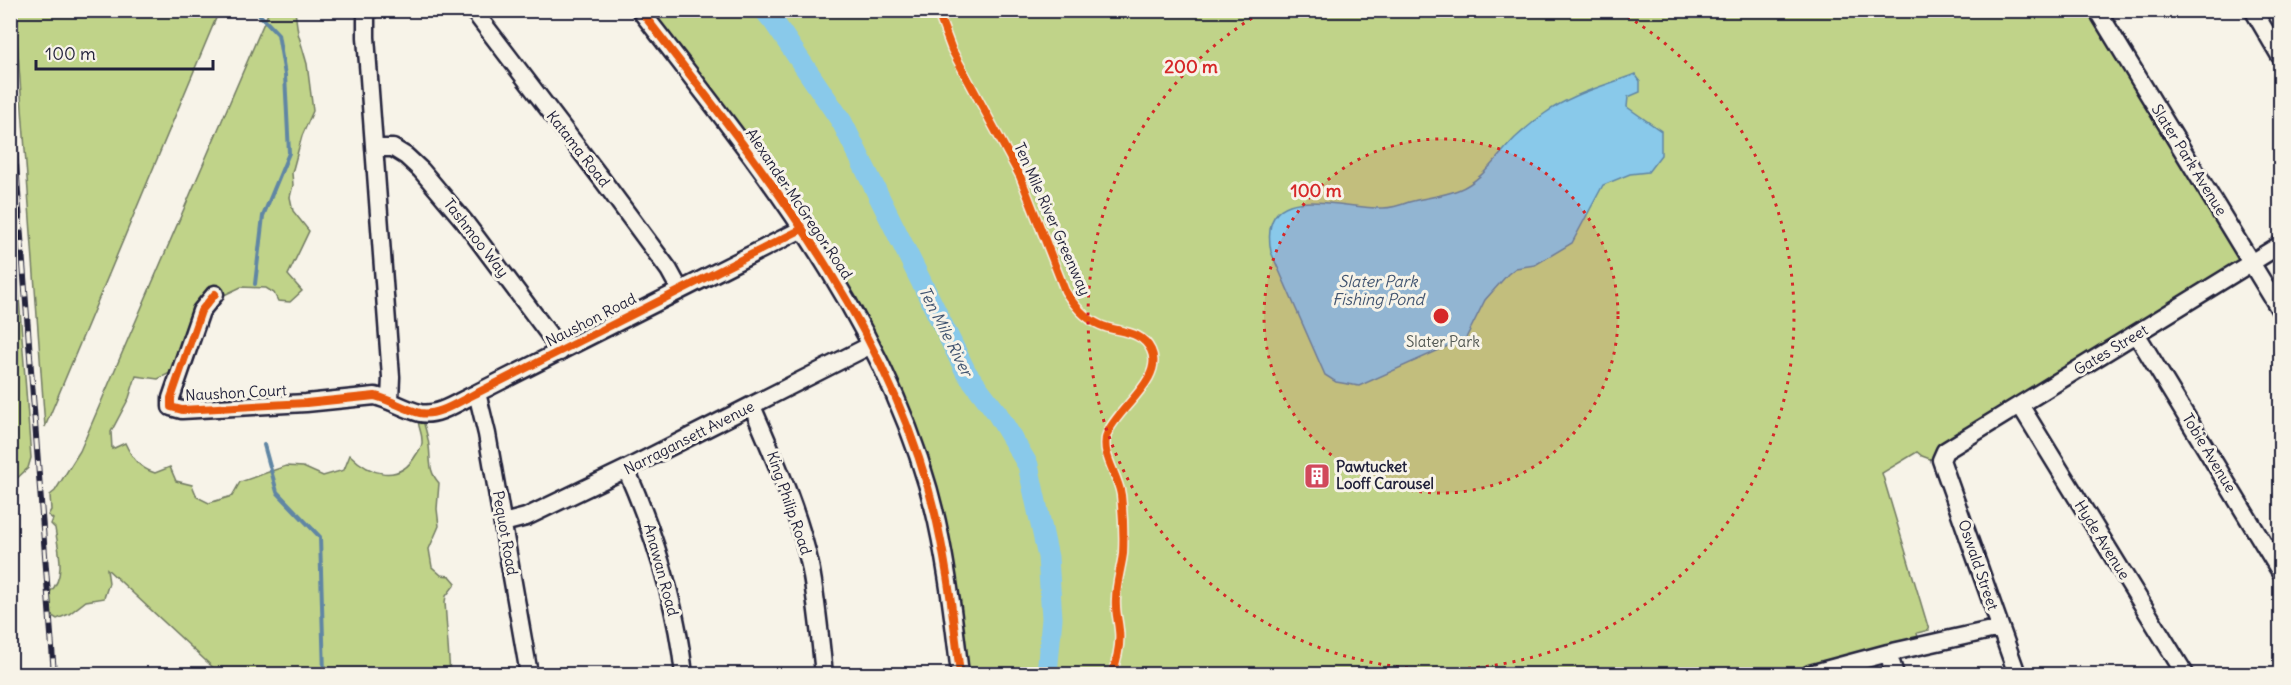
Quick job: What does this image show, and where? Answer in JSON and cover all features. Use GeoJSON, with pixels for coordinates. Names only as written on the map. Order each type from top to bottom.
{"type":"FeatureCollection","features":[{"type":"Feature","properties":{"kind":"street"},"geometry":{"type":"LineString","coordinates":[[368,10],[366,37],[391,377],[390,400]]}},
{"type":"Feature","properties":{"kind":"street","name":"Katama Road"},"geometry":{"type":"LineString","coordinates":[[473,10],[604,182],[669,270],[680,290]]}},
{"type":"Feature","properties":{"kind":"street","name":"Alexander McGregor Road"},"geometry":{"type":"LineString","coordinates":[[640,10],[763,171],[835,279],[871,345],[904,419],[937,521],[954,614],[960,675]]}},
{"type":"Feature","properties":{"kind":"street","name":"Slater Park Avenue"},"geometry":{"type":"LineString","coordinates":[[2097,10],[2280,310]]}},
{"type":"Feature","properties":{"kind":"street"},"geometry":{"type":"LineString","coordinates":[[2253,10],[2280,56]]}},
{"type":"Feature","properties":{"kind":"street","name":"Tashmoo Way"},"geometry":{"type":"LineString","coordinates":[[375,148],[393,148],[422,170],[464,221],[560,352]]}},
{"type":"Feature","properties":{"kind":"street","name":"Naushon Road"},"geometry":{"type":"LineString","coordinates":[[390,400],[421,413],[433,413],[802,230]]}},
{"type":"Feature","properties":{"kind":"street","name":"Gates Street"},"geometry":{"type":"LineString","coordinates":[[1942,455],[1945,451],[2280,245]]}},
{"type":"Feature","properties":{"kind":"street","name":"Naushon Court"},"geometry":{"type":"LineString","coordinates":[[215,294],[201,311],[171,398],[171,407],[182,410],[259,406],[375,396],[390,400]]}},
{"type":"Feature","properties":{"kind":"street","name":"Tobie Avenue"},"geometry":{"type":"LineString","coordinates":[[2137,335],[2280,571]]}},
{"type":"Feature","properties":{"kind":"street","name":"Narragansett Avenue"},"geometry":{"type":"LineString","coordinates":[[503,523],[526,517],[626,469],[871,345]]}},
{"type":"Feature","properties":{"kind":"street","name":"Pequot Road"},"geometry":{"type":"LineString","coordinates":[[477,393],[487,434],[530,675]]}},
{"type":"Feature","properties":{"kind":"street","name":"Hyde Avenue"},"geometry":{"type":"LineString","coordinates":[[2020,405],[2185,675]]}},
{"type":"Feature","properties":{"kind":"street","name":"King Philip Road"},"geometry":{"type":"LineString","coordinates":[[752,406],[791,500],[810,565],[824,675]]}},
{"type":"Feature","properties":{"kind":"street","name":"Oswald Street"},"geometry":{"type":"LineString","coordinates":[[1942,455],[1941,460],[2017,675]]}},
{"type":"Feature","properties":{"kind":"street","name":"Anawan Road"},"geometry":{"type":"LineString","coordinates":[[626,469],[642,505],[670,591],[684,675]]}},
{"type":"Feature","properties":{"kind":"street"},"geometry":{"type":"LineString","coordinates":[[1810,675],[1888,653],[2000,628]]}},
{"type":"Feature","properties":{"kind":"street"},"geometry":{"type":"LineString","coordinates":[[1888,653],[1895,675]]}},
{"type":"Feature","properties":{"kind":"green space"},"geometry":{"type":"Polygon","coordinates":[[[15,11],[219,11],[45,427],[15,11]]]}},
{"type":"Feature","properties":{"kind":"green space"},"geometry":{"type":"Polygon","coordinates":[[[269,11],[295,11],[298,33],[307,64],[313,111],[302,136],[292,173],[293,185],[290,197],[293,211],[309,231],[288,275],[302,291],[290,302],[278,301],[274,293],[266,288],[241,287],[220,297],[207,297],[176,370],[158,379],[136,376],[129,398],[111,432],[112,449],[125,443],[137,462],[155,473],[170,467],[176,481],[192,485],[197,497],[209,503],[232,496],[240,482],[286,466],[303,467],[323,476],[344,470],[350,455],[366,468],[375,471],[393,473],[401,470],[409,464],[421,446],[422,439],[418,421],[420,411],[428,437],[432,470],[439,483],[437,509],[439,526],[429,549],[432,567],[441,575],[450,576],[456,583],[446,596],[445,602],[450,674],[220,674],[107,569],[109,583],[104,598],[86,601],[69,614],[57,619],[49,614],[50,592],[55,586],[60,570],[55,528],[51,524],[53,519],[48,515],[51,510],[50,495],[55,491],[80,451],[269,11]]]}},
{"type":"Feature","properties":{"kind":"green space","name":"Slater Park"},"geometry":{"type":"Polygon","coordinates":[[[640,11],[2097,11],[2247,262],[1938,462],[1917,452],[1882,473],[1929,630],[1917,633],[1920,647],[1798,674],[955,674],[934,514],[847,301],[640,11]]]}},
{"type":"Feature","properties":{"kind":"green space"},"geometry":{"type":"Polygon","coordinates":[[[11,189],[31,458],[28,468],[13,482],[10,479],[11,189]]]}},
{"type":"Feature","properties":{"kind":"water","name":"Slater Park Fishing Pond"},"geometry":{"type":"Polygon","coordinates":[[[1635,74],[1640,81],[1640,92],[1628,97],[1627,107],[1661,131],[1661,155],[1648,172],[1630,174],[1603,185],[1572,243],[1535,265],[1516,268],[1508,274],[1485,300],[1466,338],[1359,386],[1336,382],[1325,375],[1271,252],[1270,229],[1276,214],[1289,205],[1305,202],[1383,208],[1458,190],[1475,180],[1515,138],[1555,107],[1635,74]]]}},
{"type":"Feature","properties":{"kind":"waterway"},"geometry":{"type":"LineString","coordinates":[[255,10],[278,34],[285,75],[289,153],[263,216],[255,284]]}},
{"type":"Feature","properties":{"kind":"waterway","name":"Ten Mile River"},"geometry":{"type":"LineString","coordinates":[[764,10],[842,122],[966,372],[997,413],[1028,465],[1048,557],[1052,618],[1047,674]]}},
{"type":"Feature","properties":{"kind":"waterway"},"geometry":{"type":"LineString","coordinates":[[264,445],[277,492],[320,537],[324,674]]}},
{"type":"Feature","properties":{"kind":"railway"},"geometry":{"type":"LineString","coordinates":[[10,66],[54,674]]}},
{"type":"Feature","properties":{"kind":"cycle path"},"geometry":{"type":"LineString","coordinates":[[640,10],[731,128],[817,251],[855,315],[888,381],[916,450],[937,522],[948,579],[960,674]]}},
{"type":"Feature","properties":{"kind":"cycle path","name":"Ten Mile River Greenway"},"geometry":{"type":"LineString","coordinates":[[937,10],[952,50],[1020,176],[1065,291],[1089,319],[1107,328],[1141,338],[1151,350],[1154,361],[1146,382],[1112,424],[1105,442],[1121,495],[1123,524],[1123,554],[1116,603],[1119,642],[1112,674]]}},
{"type":"Feature","properties":{"kind":"cycle path"},"geometry":{"type":"LineString","coordinates":[[215,294],[201,311],[171,398],[171,407],[182,410],[306,403],[375,396],[427,414],[449,407],[802,229]]}},
{"type":"Feature","properties":{"kind":"place","name":"Pawtucket Looff Carousel"},"geometry":{"type":"Point","coordinates":[1317,476]}}]}
